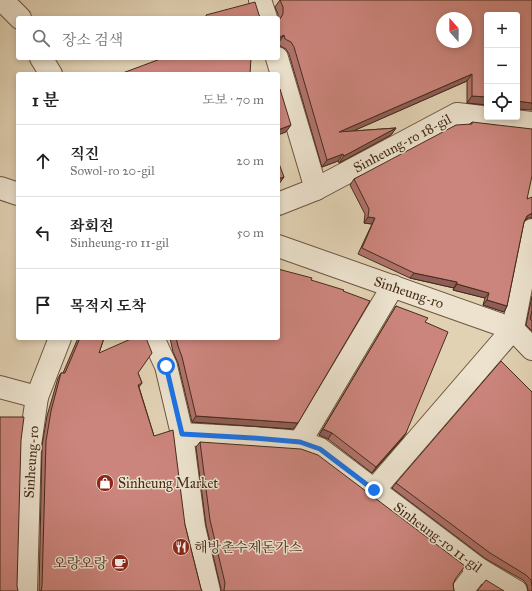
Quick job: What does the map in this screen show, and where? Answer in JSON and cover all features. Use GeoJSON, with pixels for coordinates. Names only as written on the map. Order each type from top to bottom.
{"type":"FeatureCollection","features":[{"type":"Feature","properties":{"kind":"street"},"geometry":{"type":"LineString","coordinates":[[2,0],[18,16]]}},
{"type":"Feature","properties":{"kind":"street"},"geometry":{"type":"LineString","coordinates":[[260,0],[265,16]]}},
{"type":"Feature","properties":{"kind":"street"},"geometry":{"type":"LineString","coordinates":[[0,19],[16,32]]}},
{"type":"Feature","properties":{"kind":"street"},"geometry":{"type":"LineString","coordinates":[[278,60],[316,189]]}},
{"type":"Feature","properties":{"kind":"street","name":"Sinheung-ro 18-gil"},"geometry":{"type":"LineString","coordinates":[[280,203],[316,189],[457,114],[532,123]]}},
{"type":"Feature","properties":{"kind":"street"},"geometry":{"type":"LineString","coordinates":[[0,188],[16,193]]}},
{"type":"Feature","properties":{"kind":"street"},"geometry":{"type":"LineString","coordinates":[[374,490],[513,329],[532,230]]}},
{"type":"Feature","properties":{"kind":"street","name":"Sinheung-ro"},"geometry":{"type":"LineString","coordinates":[[280,247],[513,329],[532,349]]}},
{"type":"Feature","properties":{"kind":"street"},"geometry":{"type":"LineString","coordinates":[[300,442],[392,286]]}},
{"type":"Feature","properties":{"kind":"street","name":"Sinheung-ro"},"geometry":{"type":"LineString","coordinates":[[26,591],[30,445],[37,397],[59,340]]}},
{"type":"Feature","properties":{"kind":"street"},"geometry":{"type":"LineString","coordinates":[[154,340],[166,366],[182,434],[194,527],[210,591]]}},
{"type":"Feature","properties":{"kind":"street"},"geometry":{"type":"LineString","coordinates":[[0,387],[37,397]]}},
{"type":"Feature","properties":{"kind":"street","name":"Sinheung-ro 11-gil"},"geometry":{"type":"LineString","coordinates":[[182,434],[300,442],[320,449],[479,569],[516,591]]}},
{"type":"Feature","properties":{"kind":"street"},"geometry":{"type":"LineString","coordinates":[[462,591],[479,569]]}},
{"type":"Feature","properties":{"kind":"building"},"geometry":{"type":"Polygon","coordinates":[[[280,0],[532,0],[532,103],[520,101],[520,12],[484,12],[484,97],[472,96],[472,74],[339,132],[396,128],[344,156],[343,154],[327,160],[294,47],[291,42],[285,39],[284,35],[280,37],[280,19],[283,14],[283,7],[280,0]]]}},
{"type":"Feature","properties":{"kind":"building"},"geometry":{"type":"Polygon","coordinates":[[[255,2],[260,16],[206,16],[255,2]]]}},
{"type":"Feature","properties":{"kind":"building"},"geometry":{"type":"Polygon","coordinates":[[[158,60],[251,60],[250,72],[125,72],[158,60]]]}},
{"type":"Feature","properties":{"kind":"building"},"geometry":{"type":"Polygon","coordinates":[[[280,89],[291,125],[280,129],[280,89]]]}},
{"type":"Feature","properties":{"kind":"building"},"geometry":{"type":"Polygon","coordinates":[[[472,122],[532,129],[532,176],[527,199],[532,197],[532,213],[527,216],[524,222],[507,306],[487,300],[489,293],[457,284],[457,282],[414,273],[362,248],[375,218],[368,217],[369,209],[354,179],[456,125],[472,124],[472,122]]]}},
{"type":"Feature","properties":{"kind":"building"},"geometry":{"type":"Polygon","coordinates":[[[280,166],[284,177],[280,178],[280,166]]]}},
{"type":"Feature","properties":{"kind":"building"},"geometry":{"type":"Polygon","coordinates":[[[280,270],[312,278],[311,280],[344,290],[343,291],[370,301],[298,423],[196,416],[176,340],[280,340],[280,270]]]}},
{"type":"Feature","properties":{"kind":"building"},"geometry":{"type":"Polygon","coordinates":[[[396,306],[428,318],[425,322],[448,332],[406,433],[376,467],[332,433],[323,429],[396,306]]]}},
{"type":"Feature","properties":{"kind":"building","name":"Sinheung Market"},"geometry":{"type":"Polygon","coordinates":[[[79,340],[103,340],[99,353],[128,340],[147,340],[152,353],[138,373],[142,383],[138,385],[154,436],[173,430],[185,525],[202,591],[41,591],[46,441],[51,411],[61,373],[65,373],[79,340]]]}},
{"type":"Feature","properties":{"kind":"building"},"geometry":{"type":"Polygon","coordinates":[[[501,361],[532,392],[532,586],[531,580],[526,575],[490,553],[396,483],[501,361]]]}},
{"type":"Feature","properties":{"kind":"building"},"geometry":{"type":"Polygon","coordinates":[[[0,417],[24,417],[21,440],[18,591],[0,591],[0,417]]]}},
{"type":"Feature","properties":{"kind":"building"},"geometry":{"type":"Polygon","coordinates":[[[200,442],[301,449],[318,455],[465,566],[453,584],[454,591],[224,591],[225,583],[210,520],[200,442]]]}},
{"type":"Feature","properties":{"kind":"building"},"geometry":{"type":"Polygon","coordinates":[[[486,580],[504,591],[477,591],[486,580]]]}},
{"type":"Feature","properties":{"kind":"place","name":"Sinheung Market"},"geometry":{"type":"Point","coordinates":[105,483]}},
{"type":"Feature","properties":{"kind":"place","name":"해방촌수제돈가스"},"geometry":{"type":"Point","coordinates":[181,547]}},
{"type":"Feature","properties":{"kind":"place","name":"오랑오랑"},"geometry":{"type":"Point","coordinates":[120,563]}},
{"type":"Feature","properties":{"kind":"route"},"geometry":{"type":"LineString","coordinates":[[166,366],[182,434],[300,442],[320,449],[374,490]]}}]}
